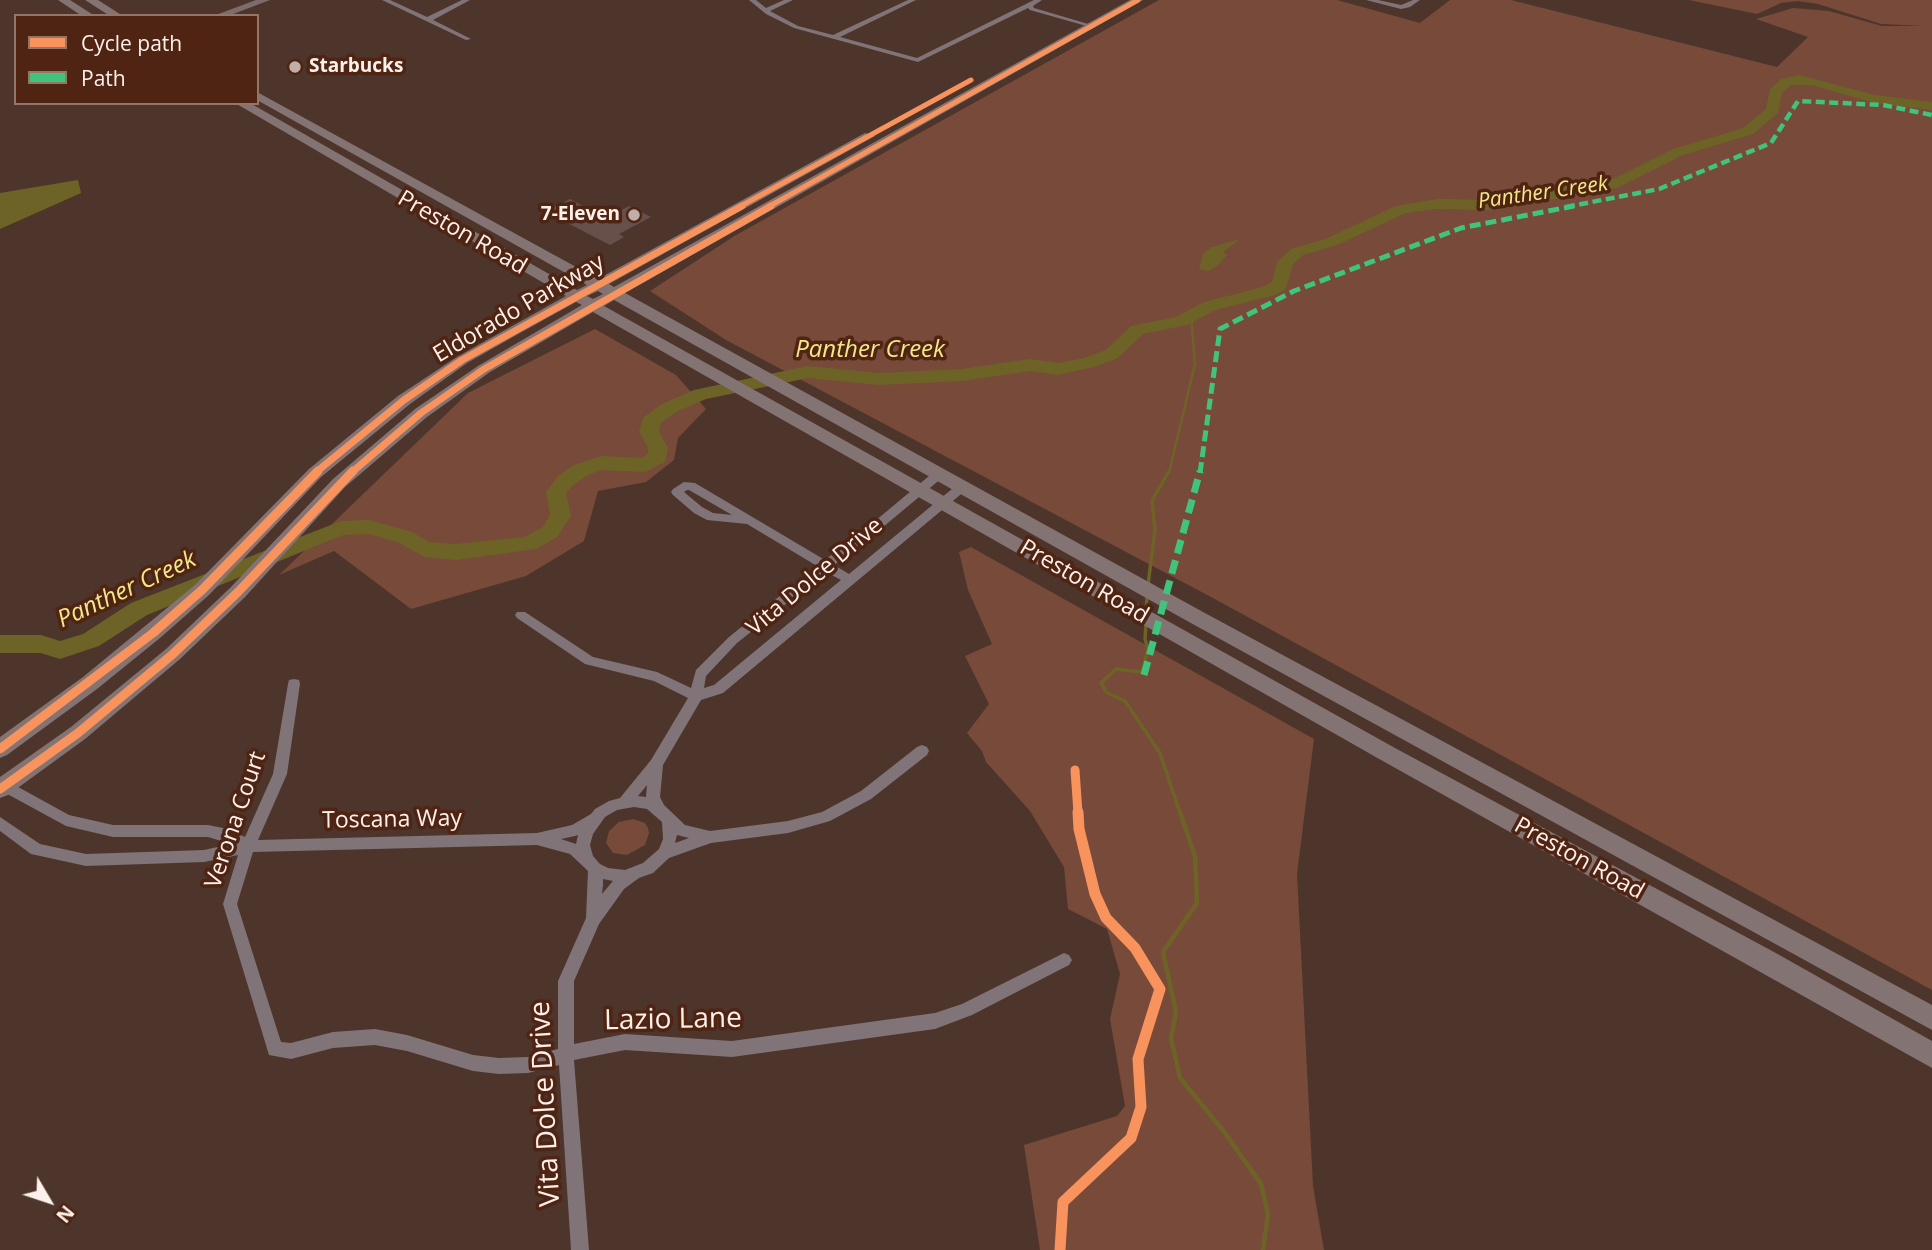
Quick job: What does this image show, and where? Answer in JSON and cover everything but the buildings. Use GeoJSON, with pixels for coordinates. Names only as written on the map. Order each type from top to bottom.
{"type":"FeatureCollection","features":[{"type":"Feature","properties":{"kind":"main road"},"geometry":{"type":"LineString","coordinates":[[63,0],[87,14]]}},
{"type":"Feature","properties":{"kind":"main road"},"geometry":{"type":"LineString","coordinates":[[90,0],[114,14]]}},
{"type":"Feature","properties":{"kind":"main road","name":"Eldorado Parkway"},"geometry":{"type":"LineString","coordinates":[[0,749],[90,683],[202,590],[345,446],[404,400],[463,360],[1117,0]]}},
{"type":"Feature","properties":{"kind":"main road","name":"Eldorado Parkway"},"geometry":{"type":"LineString","coordinates":[[2,785],[78,733],[163,663],[238,592],[339,483],[421,414],[484,369],[1138,0]]}},
{"type":"Feature","properties":{"kind":"main road","name":"Preston Road"},"geometry":{"type":"LineString","coordinates":[[259,96],[598,286],[803,396],[1196,617],[1932,1018]]}},
{"type":"Feature","properties":{"kind":"main road","name":"Preston Road"},"geometry":{"type":"LineString","coordinates":[[244,105],[396,195],[756,399],[1932,1055]]}},
{"type":"Feature","properties":{"kind":"main road"},"geometry":{"type":"LineString","coordinates":[[270,120],[288,113]]}},
{"type":"Feature","properties":{"kind":"main road"},"geometry":{"type":"LineString","coordinates":[[875,132],[891,138]]}},
{"type":"Feature","properties":{"kind":"main road"},"geometry":{"type":"LineString","coordinates":[[396,195],[417,185]]}},
{"type":"Feature","properties":{"kind":"main road"},"geometry":{"type":"LineString","coordinates":[[753,199],[770,207]]}},
{"type":"Feature","properties":{"kind":"main road"},"geometry":{"type":"LineString","coordinates":[[1559,848],[1572,823]]}},
{"type":"Feature","properties":{"kind":"street"},"geometry":{"type":"LineString","coordinates":[[224,14],[265,0]]}},
{"type":"Feature","properties":{"kind":"street"},"geometry":{"type":"LineString","coordinates":[[385,0],[468,39]]}},
{"type":"Feature","properties":{"kind":"street"},"geometry":{"type":"LineString","coordinates":[[427,20],[467,0]]}},
{"type":"Feature","properties":{"kind":"street"},"geometry":{"type":"LineString","coordinates":[[752,0],[784,22],[832,38],[918,60],[1039,0]]}},
{"type":"Feature","properties":{"kind":"street"},"geometry":{"type":"LineString","coordinates":[[765,11],[790,0]]}},
{"type":"Feature","properties":{"kind":"street"},"geometry":{"type":"LineString","coordinates":[[832,38],[913,0]]}},
{"type":"Feature","properties":{"kind":"street"},"geometry":{"type":"LineString","coordinates":[[1369,0],[1401,7],[1417,0]]}},
{"type":"Feature","properties":{"kind":"street"},"geometry":{"type":"LineString","coordinates":[[1029,5],[1032,9],[1092,26]]}},
{"type":"Feature","properties":{"kind":"street","name":"Vita Dolce Drive"},"geometry":{"type":"LineString","coordinates":[[625,802],[656,764],[696,696],[700,674],[733,640],[939,474]]}},
{"type":"Feature","properties":{"kind":"street"},"geometry":{"type":"LineString","coordinates":[[749,520],[711,517],[677,492],[682,487],[691,486],[749,520],[850,580]]}},
{"type":"Feature","properties":{"kind":"street","name":"Vita Dolce Drive"},"geometry":{"type":"LineString","coordinates":[[696,696],[718,689],[962,487]]}},
{"type":"Feature","properties":{"kind":"street"},"geometry":{"type":"LineString","coordinates":[[873,528],[869,538],[873,543],[891,546]]}},
{"type":"Feature","properties":{"kind":"street"},"geometry":{"type":"LineString","coordinates":[[521,615],[589,661],[657,677],[696,696]]}},
{"type":"Feature","properties":{"kind":"street","name":"Verona Court"},"geometry":{"type":"LineString","coordinates":[[275,1049],[230,904],[248,846],[281,774],[294,684]]}},
{"type":"Feature","properties":{"kind":"street"},"geometry":{"type":"LineString","coordinates":[[663,853],[711,837],[788,827],[825,817],[866,795],[922,751]]}},
{"type":"Feature","properties":{"kind":"street","name":"Vita Dolce Drive"},"geometry":{"type":"LineString","coordinates":[[656,764],[653,797],[658,807]]}},
{"type":"Feature","properties":{"kind":"street","name":"Toscana Way"},"geometry":{"type":"LineString","coordinates":[[2,785],[66,820],[113,831],[208,831],[229,835],[248,846]]}},
{"type":"Feature","properties":{"kind":"street"},"geometry":{"type":"LineString","coordinates":[[669,820],[670,839],[663,853],[648,868],[633,874],[607,874],[591,864],[583,845],[586,832],[594,819],[614,805],[625,802],[650,803],[658,807],[681,830],[711,837]]}},
{"type":"Feature","properties":{"kind":"street","name":"Toscana Way"},"geometry":{"type":"LineString","coordinates":[[0,824],[36,850],[86,860],[204,856],[248,846],[537,839],[575,830],[594,819]]}},
{"type":"Feature","properties":{"kind":"street","name":"Toscana Way"},"geometry":{"type":"LineString","coordinates":[[537,839],[574,849],[591,864]]}},
{"type":"Feature","properties":{"kind":"street","name":"Vita Dolce Drive"},"geometry":{"type":"LineString","coordinates":[[591,864],[596,885],[593,919]]}},
{"type":"Feature","properties":{"kind":"street","name":"Vita Dolce Drive"},"geometry":{"type":"LineString","coordinates":[[580,1250],[566,1056],[566,981],[593,919],[619,884],[633,874]]}},
{"type":"Feature","properties":{"kind":"street","name":"Lazio Lane"},"geometry":{"type":"LineString","coordinates":[[275,1049],[291,1051],[333,1040],[375,1037],[407,1043],[473,1063],[499,1066],[528,1065],[593,1047],[625,1042],[732,1049],[924,1024],[967,1010],[1064,960]]}},
{"type":"Feature","properties":{"kind":"shaded area"},"geometry":{"type":"Polygon","coordinates":[[[1159,0],[1337,0],[1420,23],[1450,0],[1511,0],[1777,67],[1808,37],[1756,19],[1793,8],[1829,11],[1882,26],[1924,26],[1881,24],[1818,4],[1798,1],[1781,3],[1757,14],[1689,0],[1932,0],[1932,990],[1211,597],[726,340],[650,291],[736,235],[1159,0]]]}},
{"type":"Feature","properties":{"kind":"shaded area"},"geometry":{"type":"Polygon","coordinates":[[[78,180],[81,193],[0,229],[0,193],[78,180]]]}},
{"type":"Feature","properties":{"kind":"shaded area"},"geometry":{"type":"Polygon","coordinates":[[[1240,239],[1223,252],[1227,255],[1219,264],[1209,271],[1199,269],[1203,254],[1212,247],[1240,239]]]}},
{"type":"Feature","properties":{"kind":"shaded area"},"geometry":{"type":"Polygon","coordinates":[[[595,329],[676,375],[706,409],[678,438],[674,460],[646,482],[598,491],[584,541],[526,576],[411,609],[334,551],[279,575],[468,393],[595,329]]]}},
{"type":"Feature","properties":{"kind":"shaded area"},"geometry":{"type":"Polygon","coordinates":[[[971,547],[1314,739],[1297,874],[1313,1186],[1324,1250],[1040,1250],[1024,1145],[1117,1116],[1125,1106],[1110,1019],[1120,974],[1107,929],[1068,909],[1064,867],[1030,811],[986,762],[982,751],[967,733],[989,704],[965,656],[992,644],[968,590],[959,552],[971,547]]]}},
{"type":"Feature","properties":{"kind":"shaded area"},"geometry":{"type":"Polygon","coordinates":[[[633,819],[645,823],[648,828],[645,845],[627,855],[613,853],[606,843],[609,831],[619,822],[633,819]]]}},
{"type":"Feature","properties":{"kind":"waterway","name":"Panther Creek"},"geometry":{"type":"LineString","coordinates":[[0,644],[41,644],[60,650],[91,640],[139,609],[341,528],[369,527],[404,537],[425,549],[456,552],[528,544],[550,532],[561,516],[556,492],[565,481],[581,470],[601,463],[645,465],[658,457],[658,448],[649,431],[651,421],[669,408],[701,394],[808,372],[879,379],[962,375],[1030,365],[1058,369],[1088,363],[1112,354],[1137,330],[1181,321],[1210,306],[1269,291],[1280,285],[1285,262],[1297,252],[1331,242],[1402,209],[1437,204],[1495,205],[1617,183],[1678,152],[1748,131],[1773,110],[1775,92],[1786,82],[1799,79],[1814,81],[1874,99],[1932,106]]}},
{"type":"Feature","properties":{"kind":"waterway","name":"Panther Creek"},"geometry":{"type":"LineString","coordinates":[[1169,473],[1195,364],[1191,316]]}},
{"type":"Feature","properties":{"kind":"waterway","name":"Panther Creek"},"geometry":{"type":"LineString","coordinates":[[1148,585],[1155,530],[1152,501],[1169,471]]}},
{"type":"Feature","properties":{"kind":"waterway","name":"Panther Creek"},"geometry":{"type":"LineString","coordinates":[[1146,613],[1147,596]]}},
{"type":"Feature","properties":{"kind":"waterway","name":"Panther Creek"},"geometry":{"type":"LineString","coordinates":[[1146,624],[1145,639],[1148,649],[1142,672],[1116,669],[1101,683],[1107,693],[1125,701],[1160,753],[1180,813]]}},
{"type":"Feature","properties":{"kind":"waterway","name":"Panther Creek"},"geometry":{"type":"LineString","coordinates":[[1180,812],[1195,856],[1197,903],[1163,952],[1176,1012],[1171,1038],[1180,1078],[1225,1133],[1261,1184],[1268,1214],[1263,1250]]}},
{"type":"Feature","properties":{"kind":"marked path"},"geometry":{"type":"LineString","coordinates":[[1144,675],[1199,479],[1220,329],[1294,291],[1461,228],[1659,189],[1771,143],[1798,101],[1883,105],[1932,115]]}},
{"type":"Feature","properties":{"kind":"cycle path"},"geometry":{"type":"LineString","coordinates":[[0,789],[78,733],[173,654],[238,592],[339,483],[421,413],[484,369],[1138,0]]}},
{"type":"Feature","properties":{"kind":"cycle path"},"geometry":{"type":"LineString","coordinates":[[0,749],[153,633],[202,590],[315,473],[404,400],[462,360],[971,80]]}},
{"type":"Feature","properties":{"kind":"cycle path"},"geometry":{"type":"LineString","coordinates":[[1060,1250],[1063,1202],[1131,1138],[1141,1107],[1138,1059],[1160,989],[1135,948],[1106,918],[1095,894],[1079,829],[1075,770]]}},
{"type":"Feature","properties":{"kind":"place","name":"Starbucks"},"geometry":{"type":"Point","coordinates":[295,67]}},
{"type":"Feature","properties":{"kind":"place","name":"7-Eleven"},"geometry":{"type":"Point","coordinates":[634,215]}}]}
